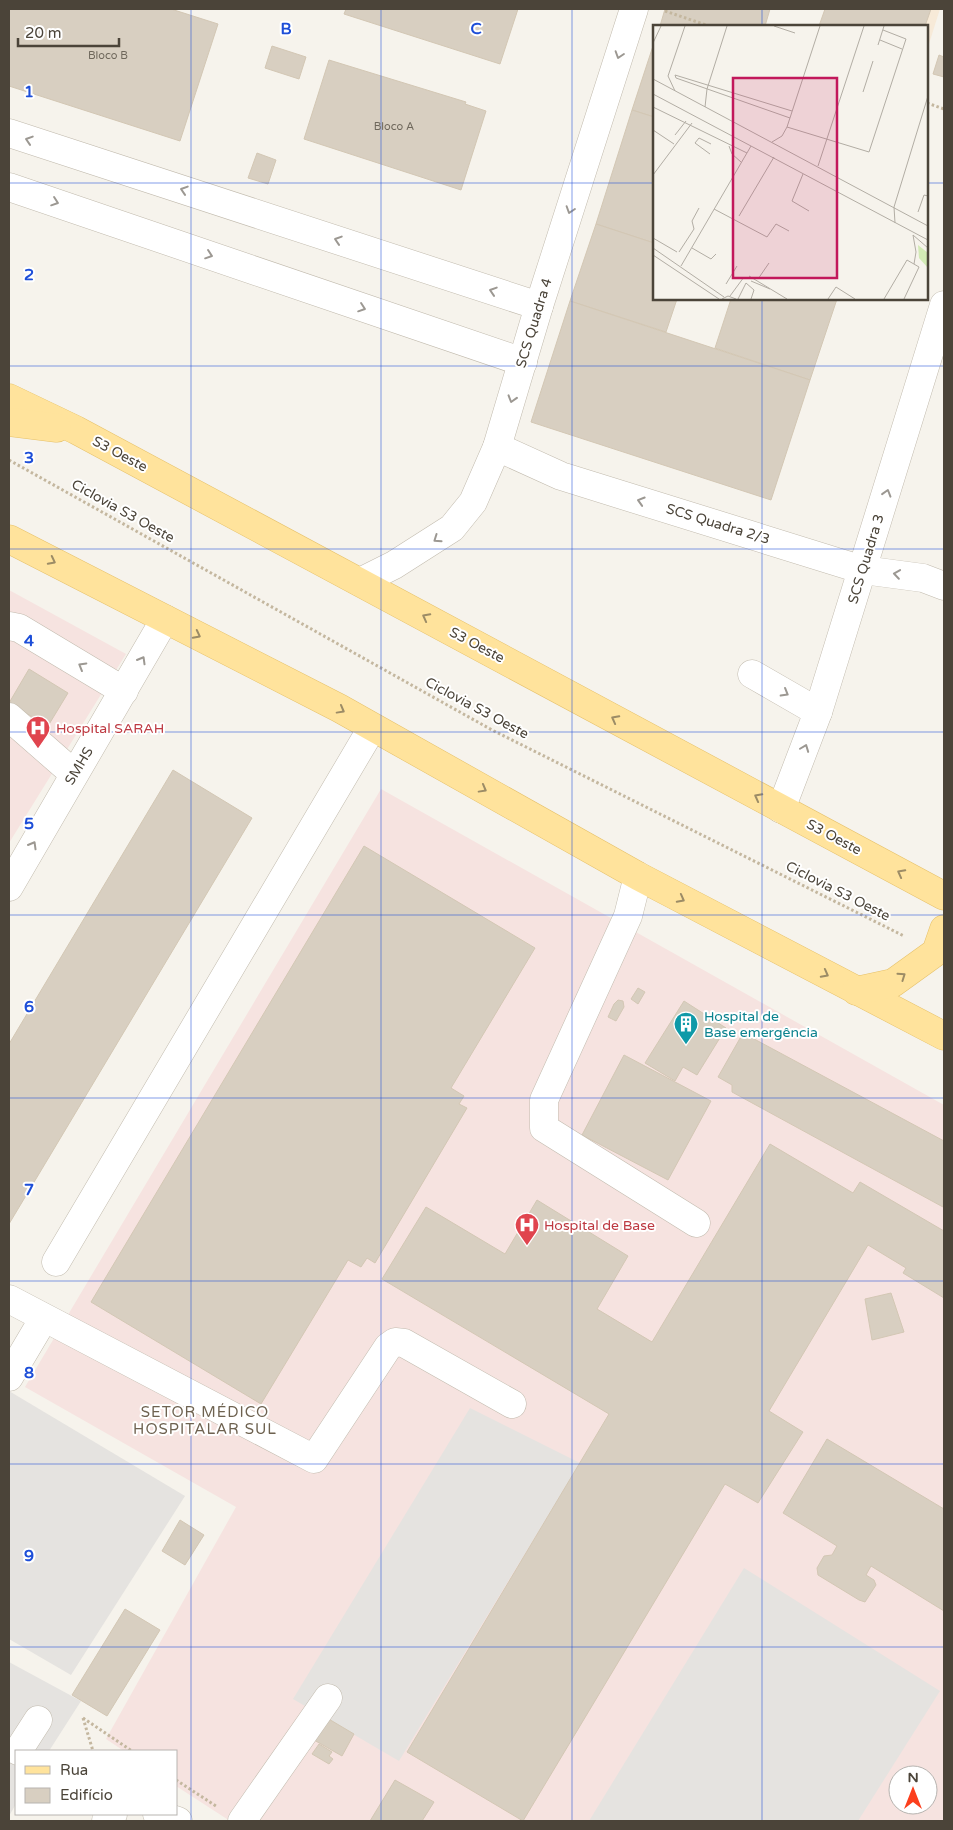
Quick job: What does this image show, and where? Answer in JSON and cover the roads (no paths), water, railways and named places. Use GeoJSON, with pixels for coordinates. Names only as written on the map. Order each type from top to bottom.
{"type":"FeatureCollection","features":[{"type":"Feature","properties":{"kind":"main road","name":"S3 Oeste"},"geometry":{"type":"LineString","coordinates":[[9,398],[76,430],[944,896]]}},
{"type":"Feature","properties":{"kind":"main road"},"geometry":{"type":"LineString","coordinates":[[9,422],[76,430]]}},
{"type":"Feature","properties":{"kind":"main road"},"geometry":{"type":"LineString","coordinates":[[9,539],[372,728],[638,876],[944,1036]]}},
{"type":"Feature","properties":{"kind":"main road"},"geometry":{"type":"LineString","coordinates":[[856,991],[893,983],[940,941]]}},
{"type":"Feature","properties":{"kind":"street","name":"SCS Quadra 4"},"geometry":{"type":"LineString","coordinates":[[360,582],[394,565],[452,528],[473,502],[497,447],[539,306],[634,9]]}},
{"type":"Feature","properties":{"kind":"street"},"geometry":{"type":"LineString","coordinates":[[9,133],[539,306]]}},
{"type":"Feature","properties":{"kind":"street"},"geometry":{"type":"LineString","coordinates":[[9,187],[523,362]]}},
{"type":"Feature","properties":{"kind":"street","name":"SCS Quadra 3"},"geometry":{"type":"LineString","coordinates":[[781,809],[818,712],[944,305]]}},
{"type":"Feature","properties":{"kind":"street","name":"SCS Quadra 2/3"},"geometry":{"type":"LineString","coordinates":[[497,447],[561,476],[863,570],[923,578],[944,586]]}},
{"type":"Feature","properties":{"kind":"street","name":"SMHS"},"geometry":{"type":"LineString","coordinates":[[9,887],[165,619]]}},
{"type":"Feature","properties":{"kind":"street"},"geometry":{"type":"LineString","coordinates":[[9,626],[19,628],[124,691]]}},
{"type":"Feature","properties":{"kind":"street"},"geometry":{"type":"LineString","coordinates":[[752,674],[818,712]]}},
{"type":"Feature","properties":{"kind":"street"},"geometry":{"type":"LineString","coordinates":[[9,717],[74,773]]}},
{"type":"Feature","properties":{"kind":"street"},"geometry":{"type":"LineString","coordinates":[[56,1262],[372,728]]}},
{"type":"Feature","properties":{"kind":"street"},"geometry":{"type":"LineString","coordinates":[[638,876],[628,916],[544,1100],[544,1128],[696,1223]]}},
{"type":"Feature","properties":{"kind":"street"},"geometry":{"type":"LineString","coordinates":[[9,1299],[314,1459],[388,1347],[395,1342],[404,1343],[512,1404]]}},
{"type":"Feature","properties":{"kind":"street"},"geometry":{"type":"LineString","coordinates":[[9,1377],[44,1318]]}},
{"type":"Feature","properties":{"kind":"street"},"geometry":{"type":"LineString","coordinates":[[232,1816],[328,1698]]}},
{"type":"Feature","properties":{"kind":"street"},"geometry":{"type":"LineString","coordinates":[[18,1750],[38,1720]]}},
{"type":"Feature","properties":{"kind":"street"},"geometry":{"type":"LineString","coordinates":[[158,1815],[178,1821]]}},
{"type":"Feature","properties":{"kind":"place","name":"Hospital SARAH"},"geometry":{"type":"Point","coordinates":[38,749]}},
{"type":"Feature","properties":{"kind":"place","name":"Hospital de Base emergência"},"geometry":{"type":"Point","coordinates":[686,1045]}},
{"type":"Feature","properties":{"kind":"place","name":"Hospital de Base"},"geometry":{"type":"Point","coordinates":[527,1246]}},
{"type":"Feature","properties":{"kind":"district","name":"SETOR MÉDICO HOSPITALAR SUL"},"geometry":{"type":"Point","coordinates":[205,1420]}}]}
